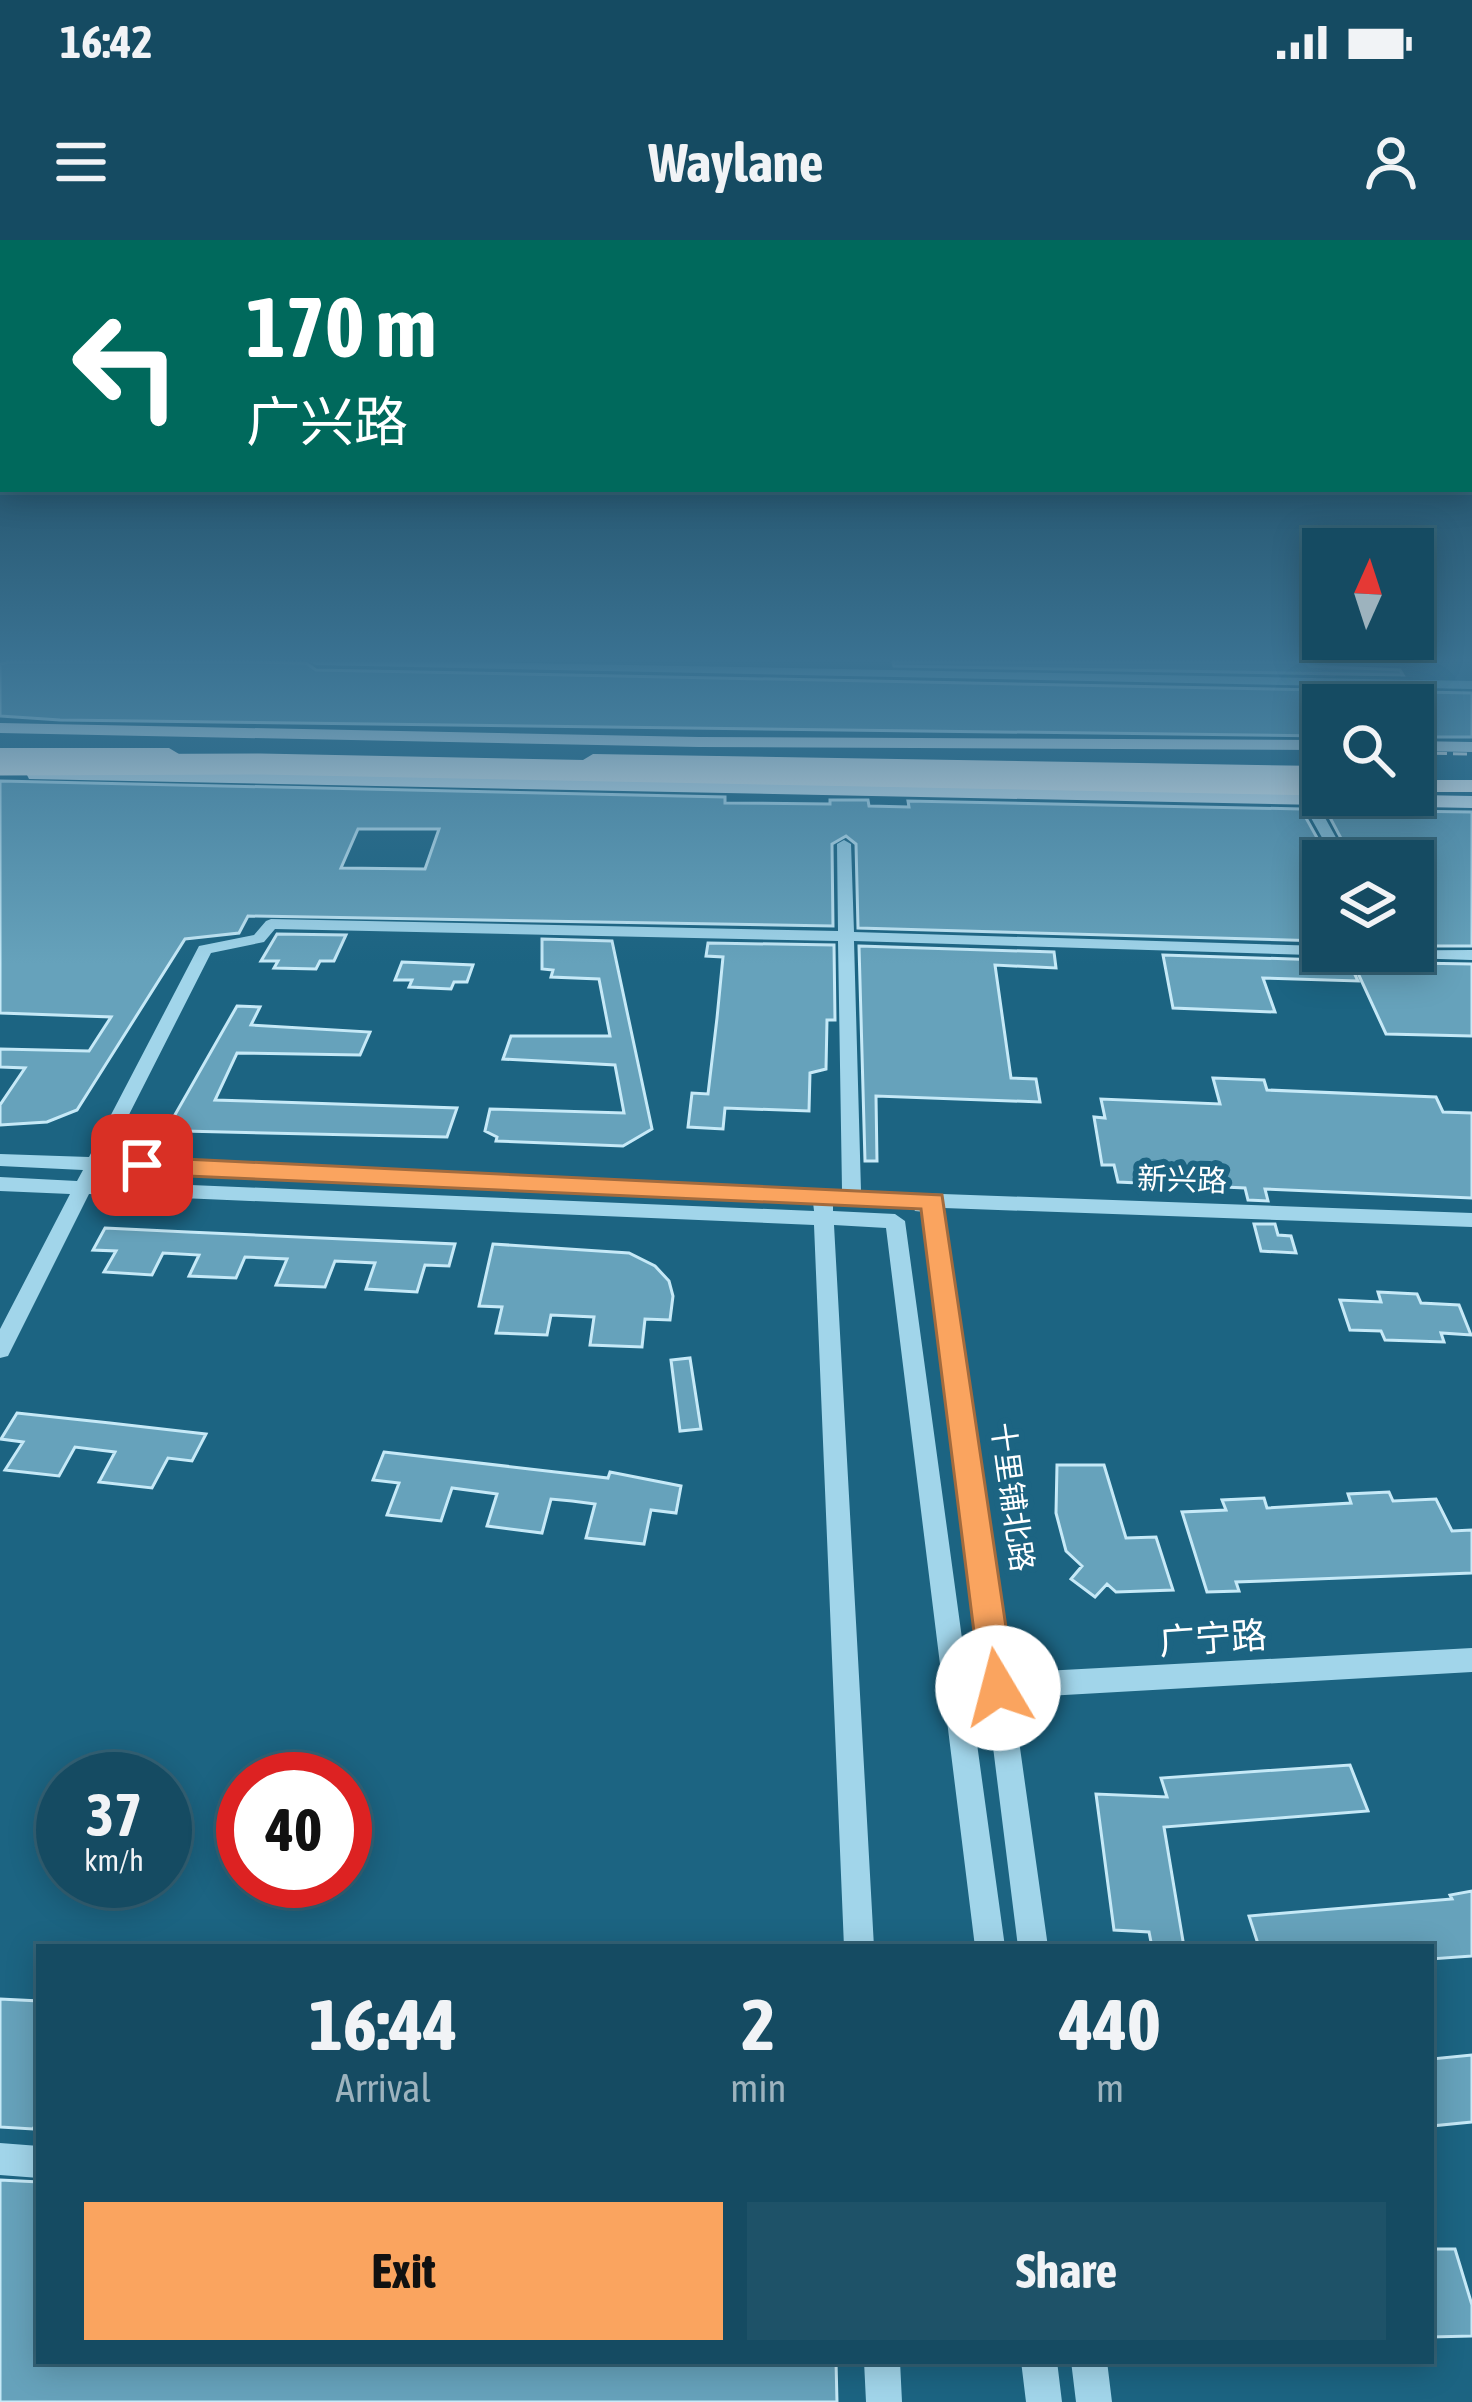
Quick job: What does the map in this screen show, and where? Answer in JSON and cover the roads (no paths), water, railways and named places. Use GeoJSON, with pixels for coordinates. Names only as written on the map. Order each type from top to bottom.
{"type":"FeatureCollection","features":[{"type":"Feature","properties":{"kind":"highway"},"geometry":{"type":"LineString","coordinates":[[224,763],[1302,792]]}},
{"type":"Feature","properties":{"kind":"highway"},"geometry":{"type":"LineString","coordinates":[[570,763],[1302,772]]}},
{"type":"Feature","properties":{"kind":"highway"},"geometry":{"type":"LineString","coordinates":[[1434,772],[1472,772]]}},
{"type":"Feature","properties":{"kind":"highway"},"geometry":{"type":"LineString","coordinates":[[1434,790],[1469,797]]}},
{"type":"Feature","properties":{"kind":"main road"},"geometry":{"type":"LineString","coordinates":[[319,763],[594,768],[734,788]]}},
{"type":"Feature","properties":{"kind":"main road"},"geometry":{"type":"LineString","coordinates":[[370,764],[420,781]]}},
{"type":"Feature","properties":{"kind":"main road"},"geometry":{"type":"LineString","coordinates":[[0,774],[734,788],[1302,792]]}},
{"type":"Feature","properties":{"kind":"main road"},"geometry":{"type":"LineString","coordinates":[[1434,796],[1469,797]]}},
{"type":"Feature","properties":{"kind":"street"},"geometry":{"type":"LineString","coordinates":[[844,844],[852,1196]]}},
{"type":"Feature","properties":{"kind":"street"},"geometry":{"type":"LineString","coordinates":[[0,1351],[205,949],[259,939],[272,925],[1302,950]]}},
{"type":"Feature","properties":{"kind":"street"},"geometry":{"type":"LineString","coordinates":[[1434,954],[1472,955]]}},
{"type":"Feature","properties":{"kind":"street"},"geometry":{"type":"LineString","coordinates":[[0,1160],[822,1205],[895,1221],[990,1944]]}},
{"type":"Feature","properties":{"kind":"street"},"geometry":{"type":"LineString","coordinates":[[0,1184],[822,1205],[852,1196],[933,1201]]}},
{"type":"Feature","properties":{"kind":"street","name":"新兴路"},"geometry":{"type":"LineString","coordinates":[[895,1221],[933,1201],[1472,1220]]}},
{"type":"Feature","properties":{"kind":"street","name":"十里铺北路"},"geometry":{"type":"LineString","coordinates":[[933,1201],[1033,1944]]}},
{"type":"Feature","properties":{"kind":"street"},"geometry":{"type":"LineString","coordinates":[[822,1205],[860,1944]]}},
{"type":"Feature","properties":{"kind":"street","name":"广宁路"},"geometry":{"type":"LineString","coordinates":[[959,1688],[1472,1660]]}},
{"type":"Feature","properties":{"kind":"street"},"geometry":{"type":"LineString","coordinates":[[0,2159],[36,2162]]}},
{"type":"Feature","properties":{"kind":"street"},"geometry":{"type":"LineString","coordinates":[[881,2364],[884,2402]]}},
{"type":"Feature","properties":{"kind":"street"},"geometry":{"type":"LineString","coordinates":[[1040,2364],[1044,2402]]}},
{"type":"Feature","properties":{"kind":"street"},"geometry":{"type":"LineString","coordinates":[[1089,2364],[1094,2402]]}}]}
